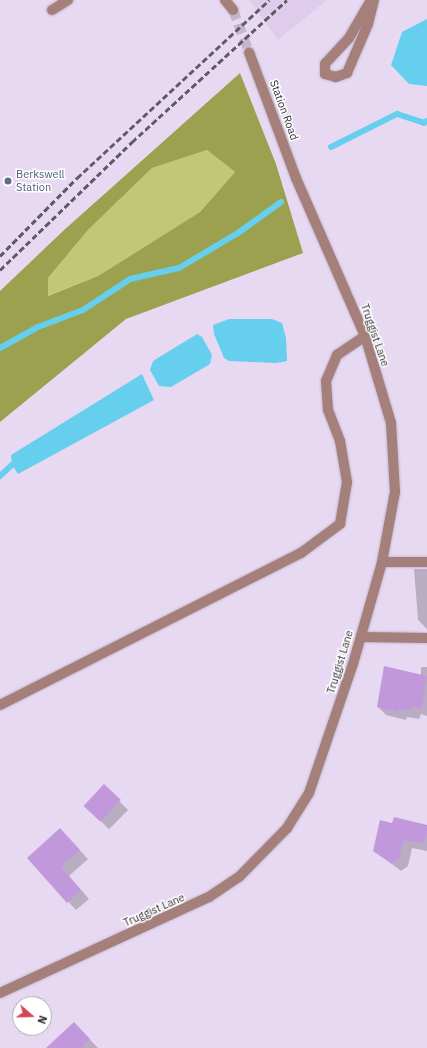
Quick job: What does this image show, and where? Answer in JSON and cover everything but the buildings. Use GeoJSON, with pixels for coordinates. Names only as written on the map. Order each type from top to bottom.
{"type":"FeatureCollection","features":[{"type":"Feature","properties":{"kind":"street"},"geometry":{"type":"LineString","coordinates":[[52,10],[68,0]]}},
{"type":"Feature","properties":{"kind":"street"},"geometry":{"type":"LineString","coordinates":[[225,0],[233,10]]}},
{"type":"Feature","properties":{"kind":"street"},"geometry":{"type":"LineString","coordinates":[[372,0],[368,24],[348,73],[336,77],[325,74],[325,64],[350,38],[372,0]]}},
{"type":"Feature","properties":{"kind":"street","name":"Station Road"},"geometry":{"type":"LineString","coordinates":[[249,52],[296,178]]}},
{"type":"Feature","properties":{"kind":"street","name":"Truggist Lane"},"geometry":{"type":"LineString","coordinates":[[0,993],[168,918],[210,897],[239,878],[287,828],[309,793],[361,637],[382,562],[394,492],[391,423],[365,336],[296,178]]}},
{"type":"Feature","properties":{"kind":"street"},"geometry":{"type":"LineString","coordinates":[[0,705],[302,553],[340,524],[347,482],[340,441],[328,410],[326,381],[337,355],[365,336]]}},
{"type":"Feature","properties":{"kind":"street"},"geometry":{"type":"LineString","coordinates":[[382,562],[427,562]]}},
{"type":"Feature","properties":{"kind":"street"},"geometry":{"type":"LineString","coordinates":[[361,637],[427,638]]}},
{"type":"Feature","properties":{"kind":"shaded area"},"geometry":{"type":"Polygon","coordinates":[[[249,0],[327,0],[278,40],[249,0]]]}},
{"type":"Feature","properties":{"kind":"green space"},"geometry":{"type":"Polygon","coordinates":[[[240,73],[276,164],[303,253],[126,319],[0,422],[0,291],[63,231],[240,73]],[[207,150],[152,168],[88,230],[48,278],[48,296],[98,276],[200,212],[235,172],[207,150]]]}},
{"type":"Feature","properties":{"kind":"green space"},"geometry":{"type":"Polygon","coordinates":[[[207,150],[235,172],[200,212],[98,276],[47,296],[48,278],[88,230],[152,168],[207,150]]]}},
{"type":"Feature","properties":{"kind":"water"},"geometry":{"type":"Polygon","coordinates":[[[427,19],[427,86],[409,84],[391,65],[402,32],[427,19]]]}},
{"type":"Feature","properties":{"kind":"water"},"geometry":{"type":"Polygon","coordinates":[[[229,319],[272,319],[282,323],[286,338],[287,361],[276,363],[229,361],[224,358],[214,334],[213,325],[229,319]]]}},
{"type":"Feature","properties":{"kind":"water"},"geometry":{"type":"Polygon","coordinates":[[[197,334],[202,337],[212,355],[210,364],[171,387],[159,386],[150,370],[153,361],[197,334]]]}},
{"type":"Feature","properties":{"kind":"water"},"geometry":{"type":"Polygon","coordinates":[[[142,374],[154,400],[18,474],[12,465],[11,455],[142,374]]]}},
{"type":"Feature","properties":{"kind":"waterway"},"geometry":{"type":"LineString","coordinates":[[331,147],[397,114],[424,123],[427,121]]}},
{"type":"Feature","properties":{"kind":"waterway"},"geometry":{"type":"LineString","coordinates":[[0,348],[38,327],[83,310],[130,279],[179,268],[238,233],[281,202]]}},
{"type":"Feature","properties":{"kind":"waterway"},"geometry":{"type":"LineString","coordinates":[[0,476],[12,465]]}},
{"type":"Feature","properties":{"kind":"tunnel"},"geometry":{"type":"LineString","coordinates":[[233,10],[249,52]]}},
{"type":"Feature","properties":{"kind":"railway"},"geometry":{"type":"LineString","coordinates":[[0,256],[77,178],[269,0]]}},
{"type":"Feature","properties":{"kind":"railway"},"geometry":{"type":"LineString","coordinates":[[0,270],[132,142],[287,0]]}},
{"type":"Feature","properties":{"kind":"place","name":"Berkswell Station"},"geometry":{"type":"Point","coordinates":[8,181]}}]}
